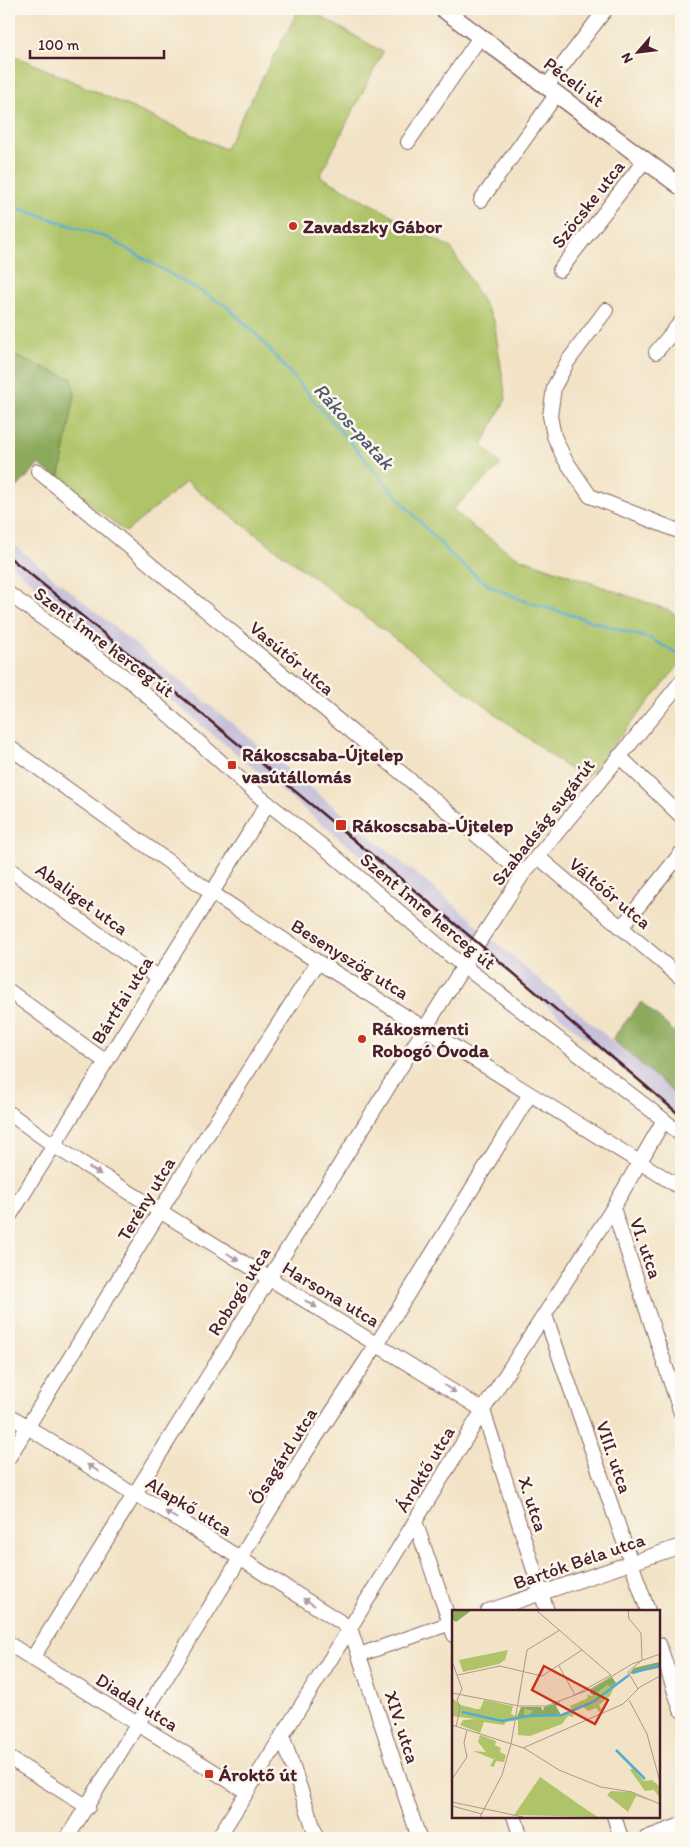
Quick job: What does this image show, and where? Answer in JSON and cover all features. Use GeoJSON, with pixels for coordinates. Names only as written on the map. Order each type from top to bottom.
{"type":"FeatureCollection","features":[{"type":"Feature","properties":{"kind":"main road","name":"Péceli út"},"geometry":{"type":"LineString","coordinates":[[443,9],[681,187]]}},
{"type":"Feature","properties":{"kind":"street"},"geometry":{"type":"LineString","coordinates":[[481,200],[606,9]]}},
{"type":"Feature","properties":{"kind":"street"},"geometry":{"type":"LineString","coordinates":[[408,142],[480,37]]}},
{"type":"Feature","properties":{"kind":"street","name":"Szöcske utca"},"geometry":{"type":"LineString","coordinates":[[560,270],[645,160]]}},
{"type":"Feature","properties":{"kind":"street"},"geometry":{"type":"LineString","coordinates":[[606,310],[568,361],[554,387],[550,416],[554,436],[564,458],[590,496],[681,532]]}},
{"type":"Feature","properties":{"kind":"street"},"geometry":{"type":"LineString","coordinates":[[656,352],[681,322]]}},
{"type":"Feature","properties":{"kind":"street","name":"Vasútőr utca"},"geometry":{"type":"LineString","coordinates":[[38,471],[523,874]]}},
{"type":"Feature","properties":{"kind":"street","name":"Szent Imre herceg út"},"geometry":{"type":"LineString","coordinates":[[9,594],[133,683],[268,804],[326,849],[464,967],[664,1120],[681,1136]]}},
{"type":"Feature","properties":{"kind":"street","name":"Szabadság sugárút"},"geometry":{"type":"LineString","coordinates":[[478,943],[537,856],[681,683]]}},
{"type":"Feature","properties":{"kind":"street","name":"Besenyszög utca"},"geometry":{"type":"LineString","coordinates":[[9,747],[212,893],[318,962],[681,1188]]}},
{"type":"Feature","properties":{"kind":"street"},"geometry":{"type":"LineString","coordinates":[[620,756],[681,816]]}},
{"type":"Feature","properties":{"kind":"street","name":"Bártfai utca"},"geometry":{"type":"LineString","coordinates":[[9,1218],[158,977],[268,804]]}},
{"type":"Feature","properties":{"kind":"street"},"geometry":{"type":"LineString","coordinates":[[621,928],[681,853]]}},
{"type":"Feature","properties":{"kind":"street","name":"Váltóőr utca"},"geometry":{"type":"LineString","coordinates":[[537,856],[681,978]]}},
{"type":"Feature","properties":{"kind":"street","name":"Abaliget utca"},"geometry":{"type":"LineString","coordinates":[[9,869],[158,977]]}},
{"type":"Feature","properties":{"kind":"street","name":"Robogó utca"},"geometry":{"type":"LineString","coordinates":[[32,1659],[478,943]]}},
{"type":"Feature","properties":{"kind":"street","name":"Terény utca"},"geometry":{"type":"LineString","coordinates":[[9,1457],[160,1211],[318,962]]}},
{"type":"Feature","properties":{"kind":"street"},"geometry":{"type":"LineString","coordinates":[[9,991],[106,1062]]}},
{"type":"Feature","properties":{"kind":"street","name":"Ősagárd utca"},"geometry":{"type":"LineString","coordinates":[[67,1838],[241,1560],[304,1455],[377,1344],[530,1094]]}},
{"type":"Feature","properties":{"kind":"street","name":"Harsona utca"},"geometry":{"type":"LineString","coordinates":[[9,1113],[54,1145],[483,1410]]}},
{"type":"Feature","properties":{"kind":"street","name":"Ároktő utca"},"geometry":{"type":"LineString","coordinates":[[218,1838],[350,1628],[483,1410],[613,1208],[664,1120]]}},
{"type":"Feature","properties":{"kind":"street","name":"VI. utca"},"geometry":{"type":"LineString","coordinates":[[613,1208],[681,1412]]}},
{"type":"Feature","properties":{"kind":"street","name":"VIII. utca"},"geometry":{"type":"LineString","coordinates":[[545,1315],[648,1610]]}},
{"type":"Feature","properties":{"kind":"street","name":"X. utca"},"geometry":{"type":"LineString","coordinates":[[483,1410],[548,1610]]}},
{"type":"Feature","properties":{"kind":"street","name":"Alapkő utca"},"geometry":{"type":"LineString","coordinates":[[9,1415],[134,1495],[154,1504],[350,1628]]}},
{"type":"Feature","properties":{"kind":"street"},"geometry":{"type":"LineString","coordinates":[[359,1655],[452,1627],[415,1521]]}},
{"type":"Feature","properties":{"kind":"street","name":"Bartók Béla utca"},"geometry":{"type":"LineString","coordinates":[[491,1610],[681,1546]]}},
{"type":"Feature","properties":{"kind":"street","name":"XIV. utca"},"geometry":{"type":"LineString","coordinates":[[350,1628],[419,1838]]}},
{"type":"Feature","properties":{"kind":"street","name":"Diadal utca"},"geometry":{"type":"LineString","coordinates":[[9,1644],[247,1792]]}},
{"type":"Feature","properties":{"kind":"street"},"geometry":{"type":"LineString","coordinates":[[660,1647],[681,1710]]}},
{"type":"Feature","properties":{"kind":"street"},"geometry":{"type":"LineString","coordinates":[[282,1736],[317,1838]]}},
{"type":"Feature","properties":{"kind":"street"},"geometry":{"type":"LineString","coordinates":[[9,1758],[88,1807]]}},
{"type":"Feature","properties":{"kind":"street"},"geometry":{"type":"LineString","coordinates":[[514,1817],[521,1838]]}},
{"type":"Feature","properties":{"kind":"street"},"geometry":{"type":"LineString","coordinates":[[614,1817],[621,1838]]}},
{"type":"Feature","properties":{"kind":"street"},"geometry":{"type":"LineString","coordinates":[[646,1838],[681,1825]]}},
{"type":"Feature","properties":{"kind":"shaded area"},"geometry":{"type":"Polygon","coordinates":[[[9,541],[465,914],[495,942],[681,1099],[681,1122],[639,1083],[486,954],[452,931],[194,719],[9,563],[9,541]]]}},
{"type":"Feature","properties":{"kind":"green space"},"geometry":{"type":"Polygon","coordinates":[[[299,9],[308,9],[383,52],[320,176],[451,248],[494,321],[506,399],[482,445],[501,465],[453,509],[474,528],[515,556],[668,610],[681,618],[681,667],[679,665],[584,780],[186,482],[126,532],[59,480],[75,394],[72,379],[9,354],[9,53],[225,149],[299,9]]]}},
{"type":"Feature","properties":{"kind":"green space"},"geometry":{"type":"Polygon","coordinates":[[[9,354],[72,379],[75,394],[59,480],[39,464],[9,496],[9,354]]]}},
{"type":"Feature","properties":{"kind":"green space"},"geometry":{"type":"Polygon","coordinates":[[[641,1002],[681,1038],[681,1099],[612,1039],[641,1002]]]}},
{"type":"Feature","properties":{"kind":"waterway","name":"Rákos-patak"},"geometry":{"type":"LineString","coordinates":[[9,205],[108,238],[226,306],[257,335],[410,511],[452,556],[481,580],[492,587],[525,601],[651,639],[681,655]]}},
{"type":"Feature","properties":{"kind":"railway"},"geometry":{"type":"LineString","coordinates":[[9,557],[155,675],[478,943],[681,1116]]}},
{"type":"Feature","properties":{"kind":"place","name":"Zavadszky Gábor"},"geometry":{"type":"Point","coordinates":[293,226]}},
{"type":"Feature","properties":{"kind":"place","name":"Rákoscsaba-Újtelep vasútállomás"},"geometry":{"type":"Point","coordinates":[232,765]}},
{"type":"Feature","properties":{"kind":"place","name":"Rákoscsaba-Újtelep"},"geometry":{"type":"Point","coordinates":[341,825]}},
{"type":"Feature","properties":{"kind":"place","name":"Rákosmenti Robogó Óvoda"},"geometry":{"type":"Point","coordinates":[362,1039]}},
{"type":"Feature","properties":{"kind":"place","name":"Ároktő út"},"geometry":{"type":"Point","coordinates":[209,1774]}}]}
